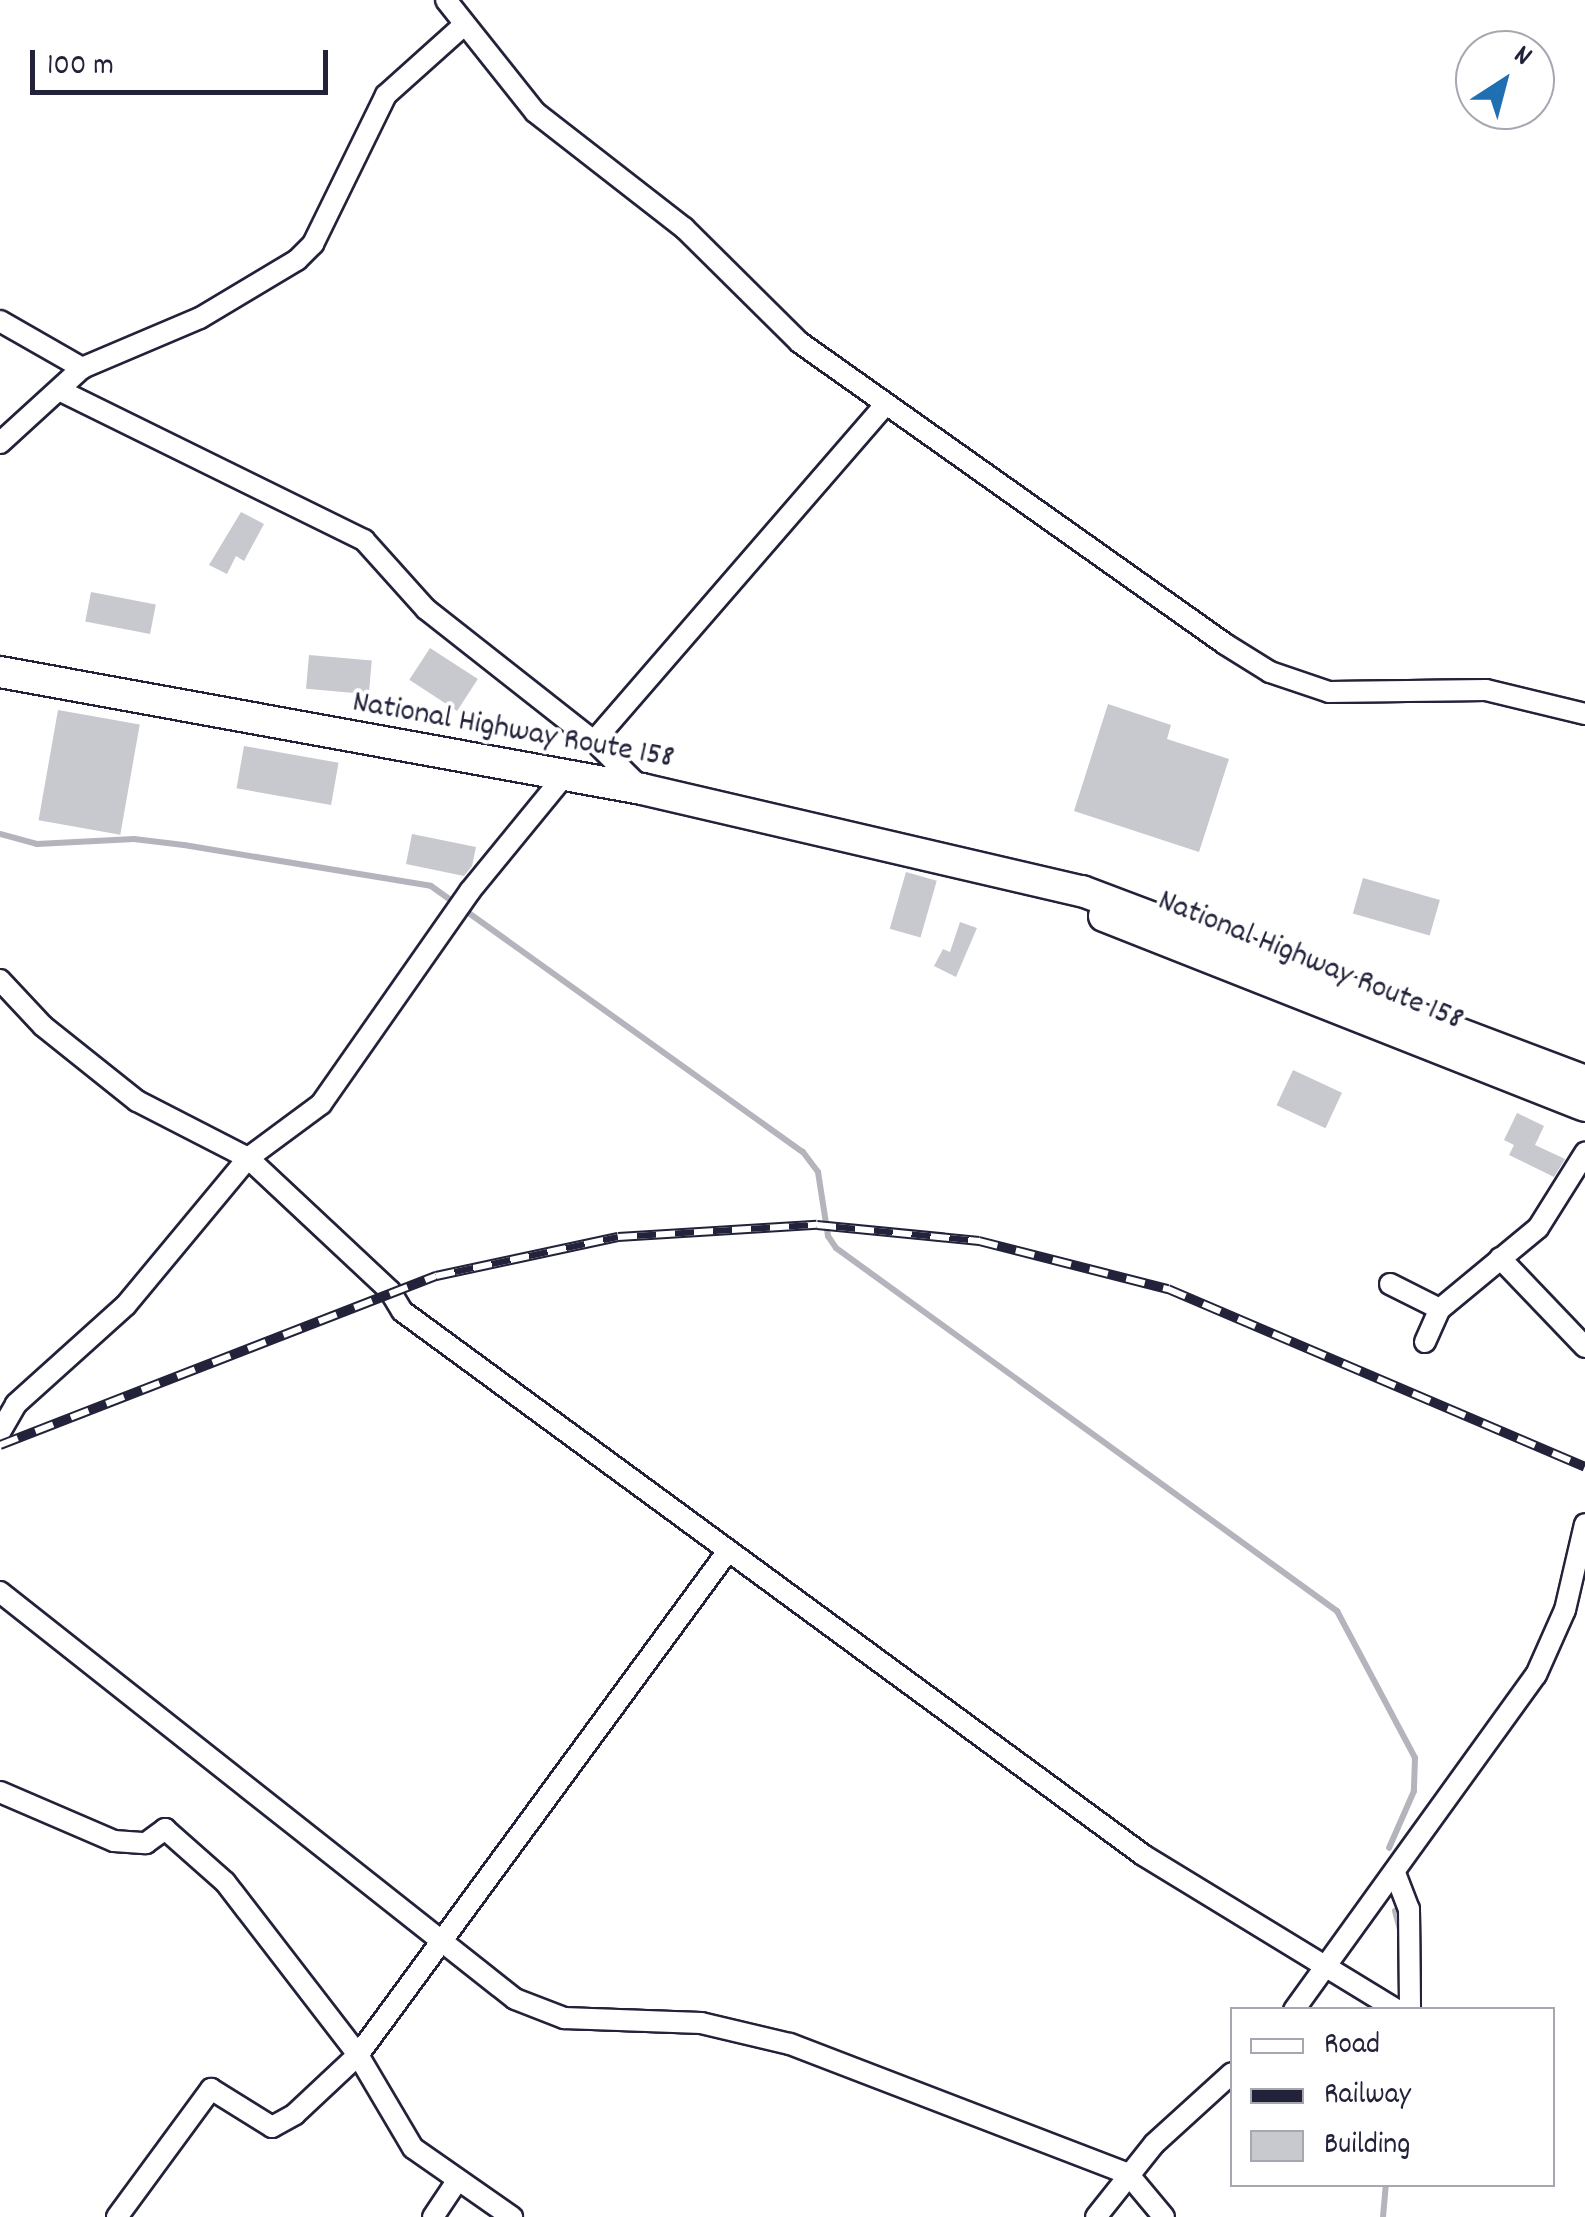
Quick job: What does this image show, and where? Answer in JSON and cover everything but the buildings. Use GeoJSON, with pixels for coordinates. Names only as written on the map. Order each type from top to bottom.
{"type":"FeatureCollection","features":[{"type":"Feature","properties":{"kind":"highway","name":"National Highway Route 158"},"geometry":{"type":"LineString","coordinates":[[0,672],[642,790],[1011,874],[1158,915],[1585,1080]]}},
{"type":"Feature","properties":{"kind":"highway","name":"National Highway Route 158"},"geometry":{"type":"LineString","coordinates":[[1011,874],[1386,1032],[1585,1106]]}},
{"type":"Feature","properties":{"kind":"street"},"geometry":{"type":"LineString","coordinates":[[0,443],[82,368],[200,318],[297,260],[313,244],[386,95],[458,10],[535,112],[684,228],[799,342],[884,406],[1270,672],[1329,692],[1486,690],[1585,714]]}},
{"type":"Feature","properties":{"kind":"street"},"geometry":{"type":"LineString","coordinates":[[0,321],[82,368]]}},
{"type":"Feature","properties":{"kind":"street"},"geometry":{"type":"LineString","coordinates":[[61,391],[156,444],[364,540],[426,608],[594,741],[642,790]]}},
{"type":"Feature","properties":{"kind":"street"},"geometry":{"type":"LineString","coordinates":[[594,741],[884,406]]}},
{"type":"Feature","properties":{"kind":"street"},"geometry":{"type":"LineString","coordinates":[[0,1432],[16,1404],[126,1305],[248,1158],[322,1104],[461,904],[565,775]]}},
{"type":"Feature","properties":{"kind":"street"},"geometry":{"type":"LineString","coordinates":[[0,980],[44,1026],[138,1101],[248,1158],[390,1291],[402,1311],[728,1552],[1143,1855],[1392,2007]]}},
{"type":"Feature","properties":{"kind":"street"},"geometry":{"type":"LineString","coordinates":[[1426,1342],[1440,1309],[1538,1228],[1585,1153]]}},
{"type":"Feature","properties":{"kind":"street"},"geometry":{"type":"LineString","coordinates":[[1500,1258],[1585,1347]]}},
{"type":"Feature","properties":{"kind":"street"},"geometry":{"type":"LineString","coordinates":[[1390,1284],[1440,1309]]}},
{"type":"Feature","properties":{"kind":"street"},"geometry":{"type":"LineString","coordinates":[[1296,2007],[1536,1675],[1565,1610],[1585,1524]]}},
{"type":"Feature","properties":{"kind":"street"},"geometry":{"type":"LineString","coordinates":[[116,2217],[210,2089],[272,2127],[296,2114],[358,2055],[728,1552]]}},
{"type":"Feature","properties":{"kind":"street"},"geometry":{"type":"LineString","coordinates":[[0,1592],[516,2000],[564,2018],[702,2023],[790,2044],[1128,2174],[1164,2217]]}},
{"type":"Feature","properties":{"kind":"street"},"geometry":{"type":"LineString","coordinates":[[0,1792],[114,1842],[146,1842],[165,1830],[225,1882],[358,2055],[413,2148],[512,2217]]}},
{"type":"Feature","properties":{"kind":"street"},"geometry":{"type":"LineString","coordinates":[[1395,1873],[1409,1909],[1410,2007]]}},
{"type":"Feature","properties":{"kind":"street"},"geometry":{"type":"LineString","coordinates":[[1096,2217],[1128,2174],[1230,2075]]}},
{"type":"Feature","properties":{"kind":"street"},"geometry":{"type":"LineString","coordinates":[[433,2217],[457,2181]]}},
{"type":"Feature","properties":{"kind":"waterway"},"geometry":{"type":"LineString","coordinates":[[0,834],[37,844],[134,839],[184,845],[431,886],[803,1152],[818,1172],[828,1236],[836,1248],[1337,1611],[1415,1758],[1414,1791],[1389,1848]]}},
{"type":"Feature","properties":{"kind":"waterway"},"geometry":{"type":"LineString","coordinates":[[1395,1911],[1401,1934]]}},
{"type":"Feature","properties":{"kind":"waterway"},"geometry":{"type":"LineString","coordinates":[[1383,2217],[1386,2187]]}},
{"type":"Feature","properties":{"kind":"railway"},"geometry":{"type":"LineString","coordinates":[[0,1445],[436,1276],[618,1237],[817,1225],[979,1241],[1168,1289],[1585,1467]]}}]}
